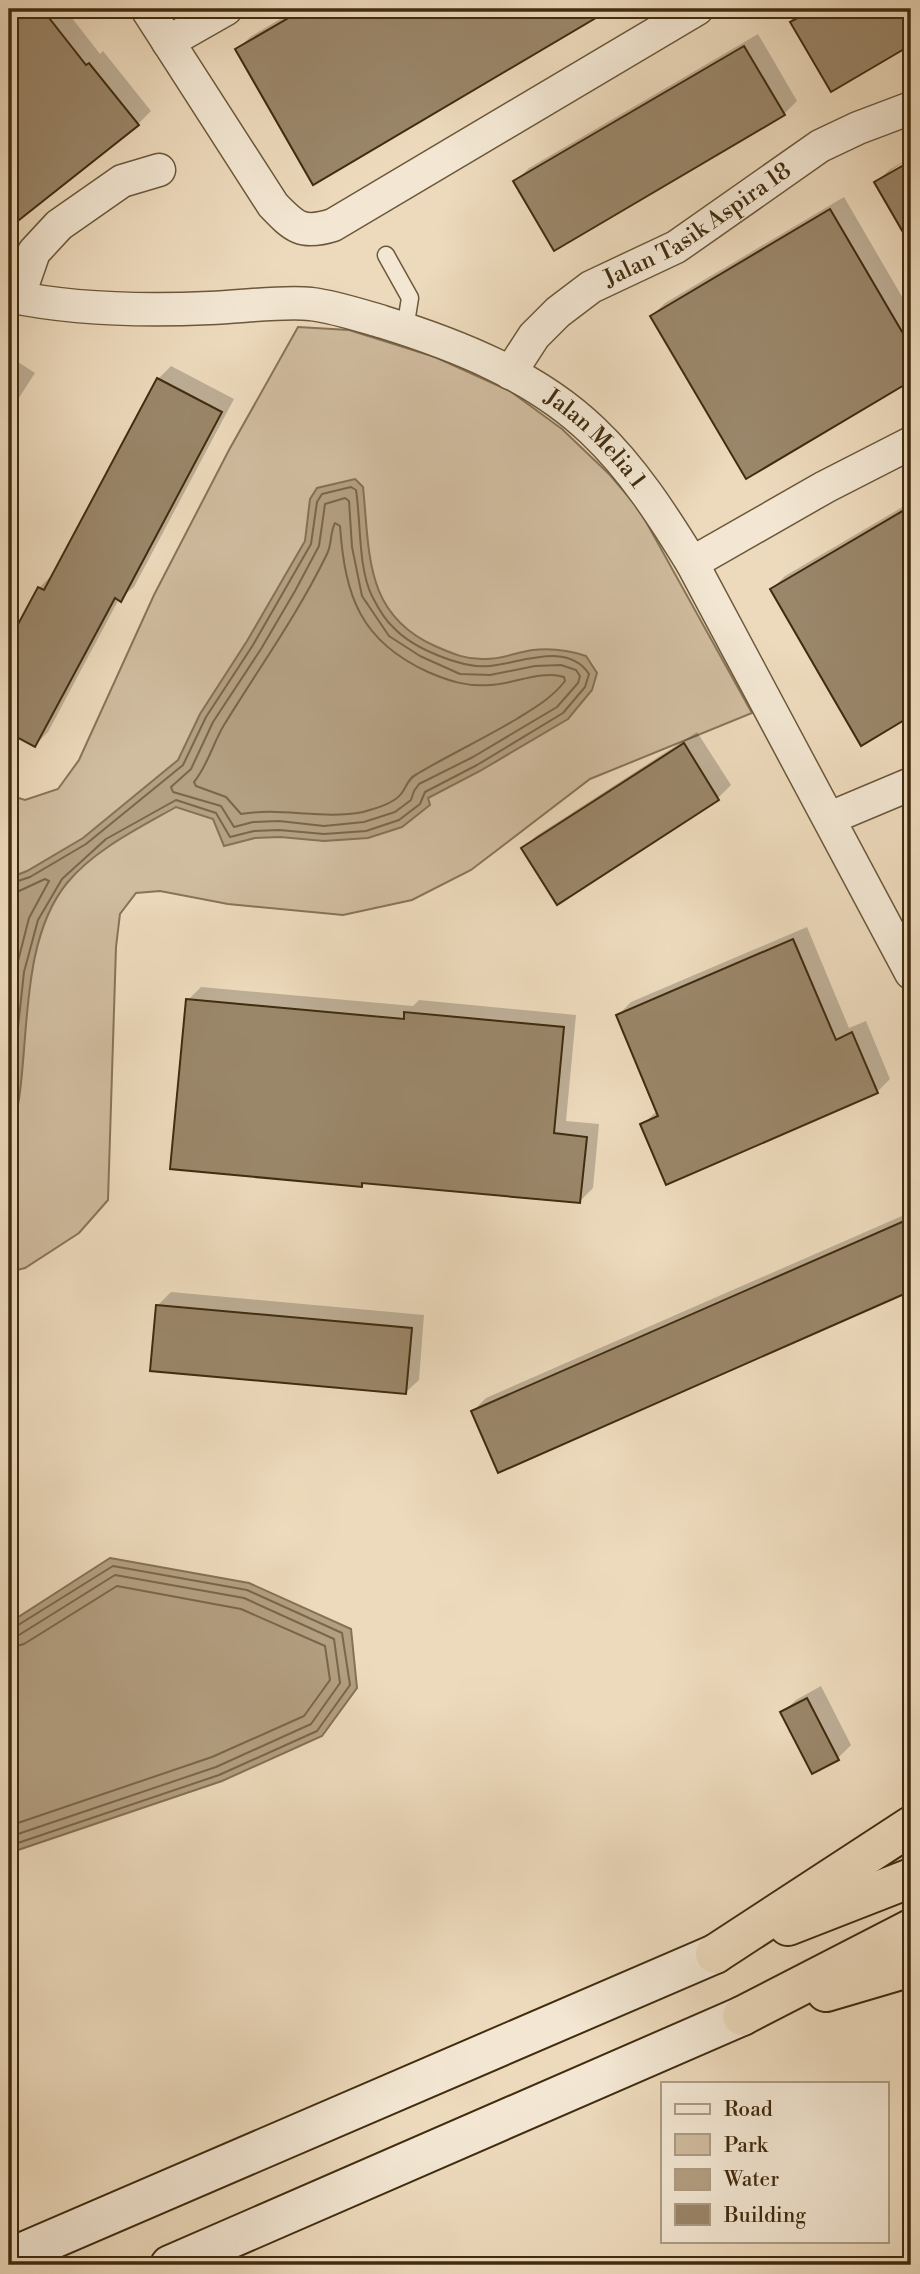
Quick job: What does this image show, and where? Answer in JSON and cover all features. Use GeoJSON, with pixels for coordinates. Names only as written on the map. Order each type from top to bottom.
{"type":"FeatureCollection","features":[{"type":"Feature","properties":{"kind":"highway"},"geometry":{"type":"LineString","coordinates":[[715,1954],[911,1826]]}},
{"type":"Feature","properties":{"kind":"highway"},"geometry":{"type":"LineString","coordinates":[[715,1954],[911,1878]]}},
{"type":"Feature","properties":{"kind":"highway"},"geometry":{"type":"LineString","coordinates":[[741,2016],[911,1929]]}},
{"type":"Feature","properties":{"kind":"highway"},"geometry":{"type":"LineString","coordinates":[[741,2016],[911,1967]]}},
{"type":"Feature","properties":{"kind":"street"},"geometry":{"type":"LineString","coordinates":[[147,9],[273,205],[292,225],[313,231],[333,225],[697,9]]}},
{"type":"Feature","properties":{"kind":"street"},"geometry":{"type":"LineString","coordinates":[[168,42],[226,9]]}},
{"type":"Feature","properties":{"kind":"street","name":"Jalan Tasik Aspira 18"},"geometry":{"type":"LineString","coordinates":[[510,373],[534,336],[558,312],[591,287],[676,247],[820,146],[911,108]]}},
{"type":"Feature","properties":{"kind":"street"},"geometry":{"type":"LineString","coordinates":[[13,297],[34,252],[59,225],[122,181],[159,170]]}},
{"type":"Feature","properties":{"kind":"street","name":"Jalan Melia 1"},"geometry":{"type":"LineString","coordinates":[[13,297],[83,306],[147,310],[309,304],[353,313],[458,348],[550,396],[593,431],[654,502],[692,562],[911,973]]}},
{"type":"Feature","properties":{"kind":"street"},"geometry":{"type":"LineString","coordinates":[[692,562],[825,487],[911,443]]}},
{"type":"Feature","properties":{"kind":"street"},"geometry":{"type":"LineString","coordinates":[[830,818],[911,784]]}},
{"type":"Feature","properties":{"kind":"street"},"geometry":{"type":"LineString","coordinates":[[9,2258],[715,1954]]}},
{"type":"Feature","properties":{"kind":"street"},"geometry":{"type":"LineString","coordinates":[[170,2265],[741,2016]]}},
{"type":"Feature","properties":{"kind":"lane"},"geometry":{"type":"LineString","coordinates":[[386,255],[410,298],[405,329]]}},
{"type":"Feature","properties":{"kind":"green space"},"geometry":{"type":"Polygon","coordinates":[[[298,327],[349,330],[435,357],[510,391],[562,429],[610,475],[639,509],[752,713],[590,779],[471,870],[412,900],[343,915],[228,904],[160,891],[136,893],[120,914],[116,947],[108,1200],[79,1233],[25,1268],[9,1272],[9,795],[25,800],[58,789],[79,760],[154,595],[229,450],[298,327]]]}},
{"type":"Feature","properties":{"kind":"water"},"geometry":{"type":"Polygon","coordinates":[[[355,479],[363,487],[367,536],[375,580],[395,617],[412,633],[442,649],[473,659],[492,659],[547,649],[586,656],[597,673],[592,690],[568,719],[428,798],[430,805],[402,827],[368,838],[324,841],[255,838],[224,846],[213,819],[176,807],[118,840],[90,860],[67,883],[52,905],[42,931],[30,986],[19,1099],[9,1135],[9,878],[27,871],[83,838],[178,760],[200,714],[247,641],[305,541],[310,499],[317,488],[355,479]]]}},
{"type":"Feature","properties":{"kind":"water"},"geometry":{"type":"Polygon","coordinates":[[[110,1558],[249,1583],[351,1629],[357,1688],[322,1736],[222,1781],[9,1853],[9,1623],[110,1558]]]}},
{"type":"Feature","properties":{"kind":"building"},"geometry":{"type":"Polygon","coordinates":[[[9,9],[42,9],[86,65],[89,63],[139,125],[9,228],[9,9]]]}},
{"type":"Feature","properties":{"kind":"building"},"geometry":{"type":"Polygon","coordinates":[[[304,9],[611,9],[313,185],[235,49],[304,9]]]}},
{"type":"Feature","properties":{"kind":"building"},"geometry":{"type":"Polygon","coordinates":[[[814,9],[911,9],[911,45],[831,92],[790,22],[814,9]]]}},
{"type":"Feature","properties":{"kind":"building"},"geometry":{"type":"Polygon","coordinates":[[[744,46],[785,115],[554,251],[513,181],[744,46]]]}},
{"type":"Feature","properties":{"kind":"building"},"geometry":{"type":"Polygon","coordinates":[[[911,161],[911,246],[874,182],[911,161]]]}},
{"type":"Feature","properties":{"kind":"building"},"geometry":{"type":"Polygon","coordinates":[[[830,209],[911,347],[911,381],[746,479],[650,316],[830,209]]]}},
{"type":"Feature","properties":{"kind":"building"},"geometry":{"type":"Polygon","coordinates":[[[157,378],[222,412],[121,602],[115,598],[35,747],[9,733],[9,641],[38,587],[44,590],[157,378]]]}},
{"type":"Feature","properties":{"kind":"building"},"geometry":{"type":"Polygon","coordinates":[[[911,506],[911,716],[861,746],[770,589],[911,506]]]}},
{"type":"Feature","properties":{"kind":"building"},"geometry":{"type":"Polygon","coordinates":[[[684,743],[719,800],[557,905],[521,848],[684,743]]]}},
{"type":"Feature","properties":{"kind":"building"},"geometry":{"type":"Polygon","coordinates":[[[793,939],[836,1040],[852,1032],[878,1093],[666,1185],[640,1124],[658,1116],[616,1015],[793,939]]]}},
{"type":"Feature","properties":{"kind":"building"},"geometry":{"type":"Polygon","coordinates":[[[186,999],[404,1019],[404,1012],[564,1027],[554,1133],[587,1137],[580,1203],[170,1169],[186,999]]]}},
{"type":"Feature","properties":{"kind":"building"},"geometry":{"type":"Polygon","coordinates":[[[911,1218],[911,1291],[498,1473],[471,1411],[911,1218]]]}},
{"type":"Feature","properties":{"kind":"building"},"geometry":{"type":"Polygon","coordinates":[[[156,1305],[412,1328],[406,1394],[150,1371],[156,1305]]]}},
{"type":"Feature","properties":{"kind":"building"},"geometry":{"type":"Polygon","coordinates":[[[807,1698],[839,1760],[812,1774],[780,1712],[807,1698]]]}}]}
